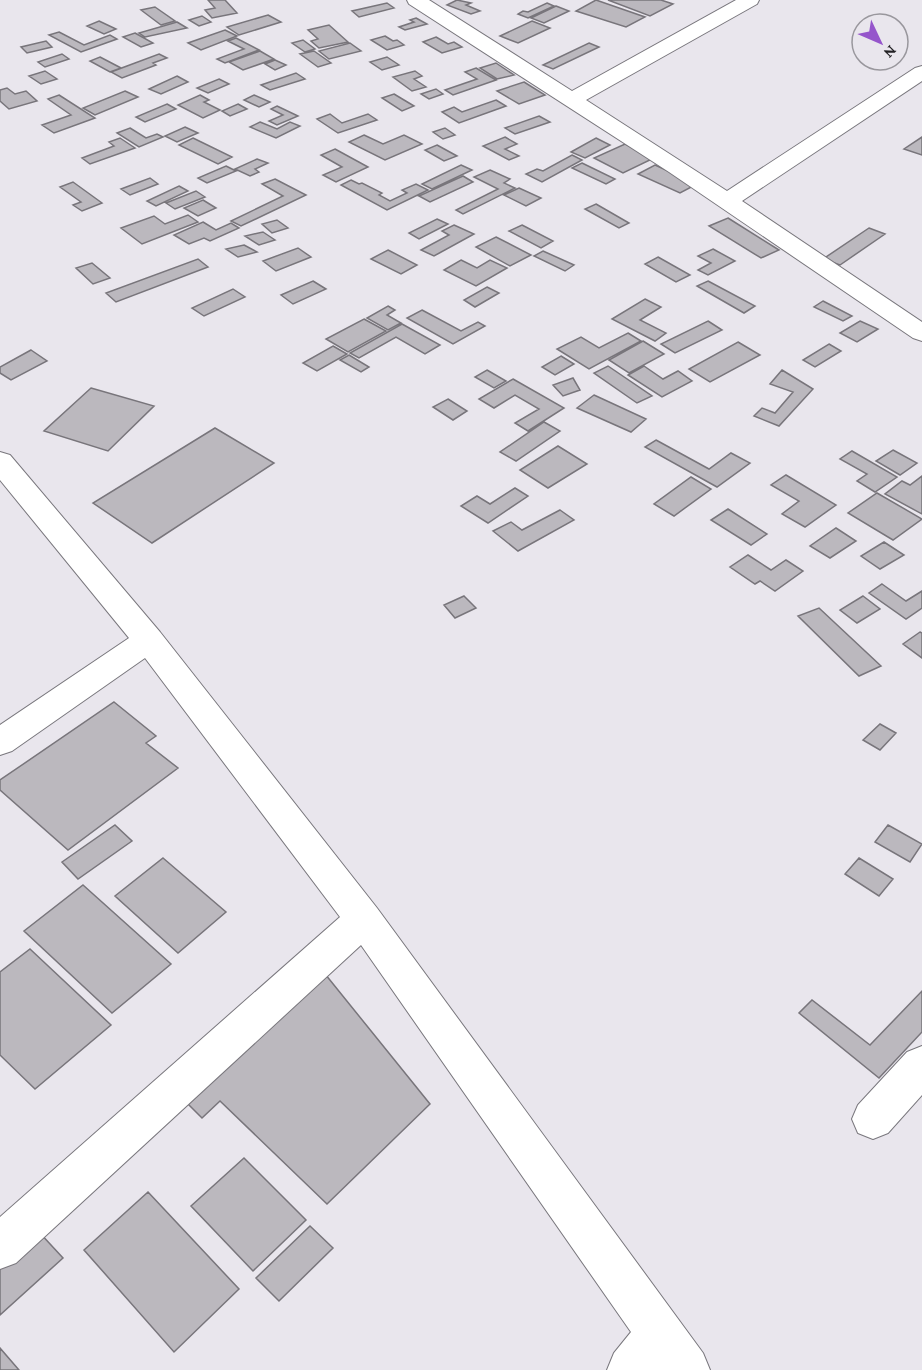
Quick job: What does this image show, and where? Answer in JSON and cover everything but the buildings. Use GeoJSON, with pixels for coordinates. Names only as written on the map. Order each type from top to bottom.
{"type":"FeatureCollection","features":[{"type":"Feature","properties":{"kind":"street"},"geometry":{"type":"LineString","coordinates":[[573,99],[750,0]]}},
{"type":"Feature","properties":{"kind":"street"},"geometry":{"type":"LineString","coordinates":[[422,1],[727,201],[922,333]]}},
{"type":"Feature","properties":{"kind":"street"},"geometry":{"type":"LineString","coordinates":[[727,201],[922,72]]}},
{"type":"Feature","properties":{"kind":"street"},"geometry":{"type":"LineString","coordinates":[[0,461],[149,640],[364,919],[686,1370]]}},
{"type":"Feature","properties":{"kind":"street"},"geometry":{"type":"LineString","coordinates":[[0,742],[149,640]]}},
{"type":"Feature","properties":{"kind":"street"},"geometry":{"type":"LineString","coordinates":[[0,1247],[364,919]]}},
{"type":"Feature","properties":{"kind":"street"},"geometry":{"type":"LineString","coordinates":[[873,1119],[922,1065]]}},
{"type":"Feature","properties":{"kind":"street"},"geometry":{"type":"LineString","coordinates":[[631,1370],[659,1334]]}}]}
